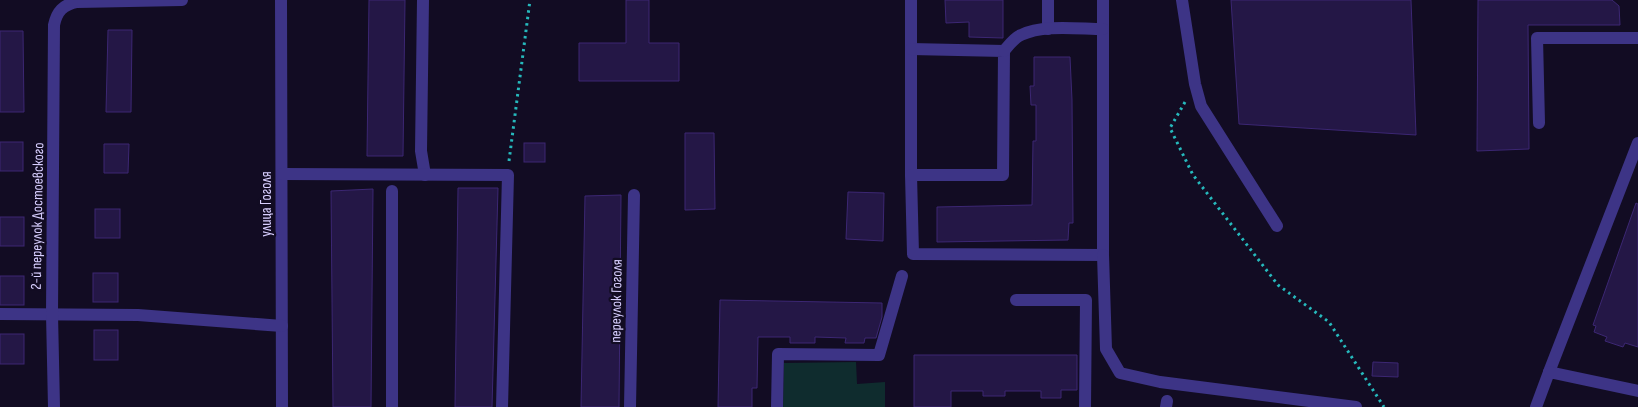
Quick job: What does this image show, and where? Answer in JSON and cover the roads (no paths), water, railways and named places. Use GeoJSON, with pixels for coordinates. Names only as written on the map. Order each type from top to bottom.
{"type":"FeatureCollection","features":[{"type":"Feature","properties":{"kind":"street","name":"2-й переулок Достоевского"},"geometry":{"type":"LineString","coordinates":[[54,407],[52,314],[54,25],[56,16],[68,4],[77,2],[182,0]]}},
{"type":"Feature","properties":{"kind":"street","name":"улица Гоголя"},"geometry":{"type":"LineString","coordinates":[[281,0],[282,407]]}},
{"type":"Feature","properties":{"kind":"street"},"geometry":{"type":"LineString","coordinates":[[423,0],[421,151],[425,175]]}},
{"type":"Feature","properties":{"kind":"street"},"geometry":{"type":"LineString","coordinates":[[910,0],[911,175],[914,254],[1104,255]]}},
{"type":"Feature","properties":{"kind":"street"},"geometry":{"type":"LineString","coordinates":[[1048,0],[1048,29]]}},
{"type":"Feature","properties":{"kind":"street"},"geometry":{"type":"LineString","coordinates":[[1104,0],[1106,348],[1120,373],[1160,382],[1356,407]]}},
{"type":"Feature","properties":{"kind":"street"},"geometry":{"type":"LineString","coordinates":[[1182,0],[1201,106],[1278,226]]}},
{"type":"Feature","properties":{"kind":"street"},"geometry":{"type":"LineString","coordinates":[[911,175],[1003,175],[1004,51],[1020,35],[1048,29],[1104,29]]}},
{"type":"Feature","properties":{"kind":"street"},"geometry":{"type":"LineString","coordinates":[[1539,123],[1537,38],[1638,38]]}},
{"type":"Feature","properties":{"kind":"street"},"geometry":{"type":"LineString","coordinates":[[911,50],[1004,51]]}},
{"type":"Feature","properties":{"kind":"street"},"geometry":{"type":"LineString","coordinates":[[1536,407],[1638,142]]}},
{"type":"Feature","properties":{"kind":"street"},"geometry":{"type":"LineString","coordinates":[[282,174],[508,175],[502,407]]}},
{"type":"Feature","properties":{"kind":"street"},"geometry":{"type":"LineString","coordinates":[[392,191],[392,407]]}},
{"type":"Feature","properties":{"kind":"street","name":"переулок Гоголя"},"geometry":{"type":"LineString","coordinates":[[630,407],[634,195]]}},
{"type":"Feature","properties":{"kind":"street"},"geometry":{"type":"LineString","coordinates":[[777,407],[778,354],[879,355],[902,276]]}},
{"type":"Feature","properties":{"kind":"street"},"geometry":{"type":"LineString","coordinates":[[1016,300],[1086,300],[1085,407]]}},
{"type":"Feature","properties":{"kind":"street"},"geometry":{"type":"LineString","coordinates":[[0,314],[138,315],[282,326]]}},
{"type":"Feature","properties":{"kind":"street"},"geometry":{"type":"LineString","coordinates":[[1549,372],[1638,391]]}}]}
